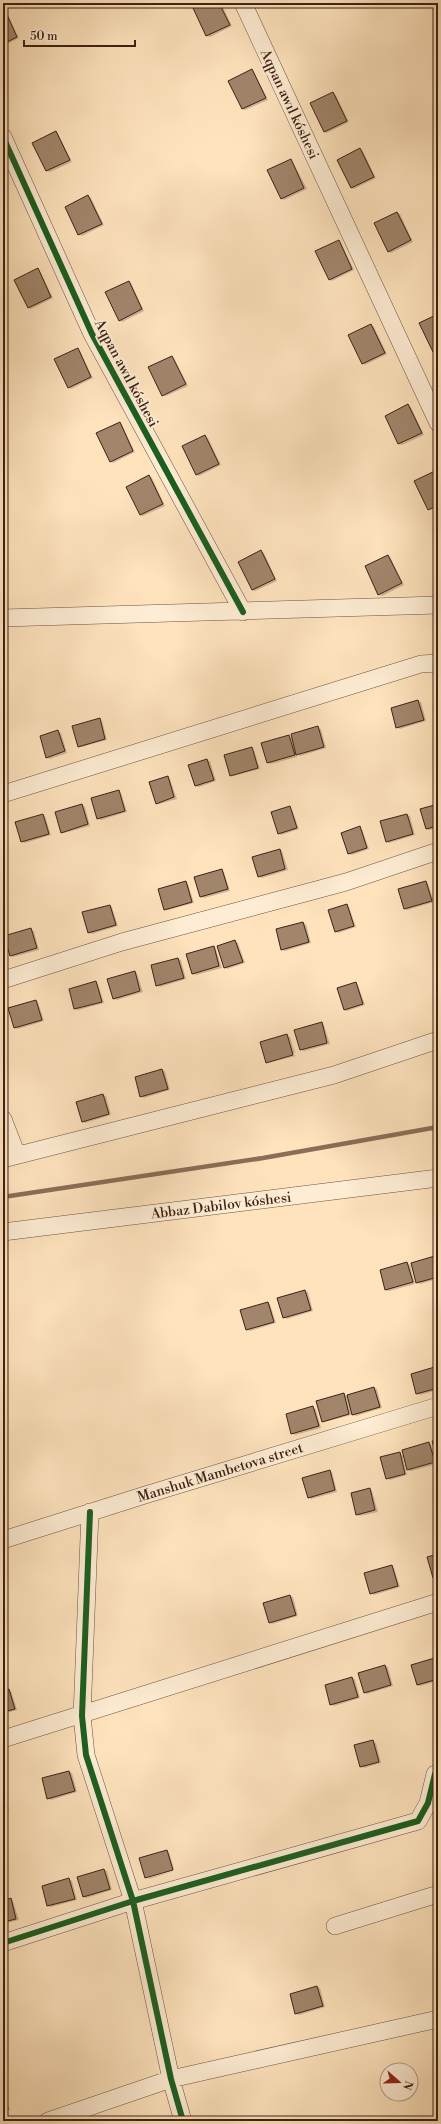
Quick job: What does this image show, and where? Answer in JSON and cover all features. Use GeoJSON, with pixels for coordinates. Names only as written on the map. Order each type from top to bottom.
{"type":"FeatureCollection","features":[{"type":"Feature","properties":{"kind":"street","name":"Aqpan awıl kóshesi"},"geometry":{"type":"LineString","coordinates":[[243,3],[438,423]]}},
{"type":"Feature","properties":{"kind":"street","name":"Aqpan awıl kóshesi"},"geometry":{"type":"LineString","coordinates":[[3,138],[92,334],[243,612]]}},
{"type":"Feature","properties":{"kind":"street"},"geometry":{"type":"LineString","coordinates":[[3,618],[438,605]]}},
{"type":"Feature","properties":{"kind":"street"},"geometry":{"type":"LineString","coordinates":[[3,794],[420,664],[438,663]]}},
{"type":"Feature","properties":{"kind":"street"},"geometry":{"type":"LineString","coordinates":[[3,980],[122,942],[346,882],[438,851]]}},
{"type":"Feature","properties":{"kind":"street"},"geometry":{"type":"LineString","coordinates":[[3,1119],[10,1157],[106,1134],[334,1075],[438,1040]]}},
{"type":"Feature","properties":{"kind":"street","name":"Abbaz Dabilov kóshesi"},"geometry":{"type":"LineString","coordinates":[[3,1232],[438,1178]]}},
{"type":"Feature","properties":{"kind":"street","name":"Manshuk Mambetova street"},"geometry":{"type":"LineString","coordinates":[[3,1540],[438,1406]]}},
{"type":"Feature","properties":{"kind":"street"},"geometry":{"type":"LineString","coordinates":[[90,1512],[82,1716],[86,1755],[133,1901],[171,2079],[183,2121]]}},
{"type":"Feature","properties":{"kind":"street"},"geometry":{"type":"LineString","coordinates":[[3,1740],[438,1602]]}},
{"type":"Feature","properties":{"kind":"street"},"geometry":{"type":"LineString","coordinates":[[3,1943],[133,1901],[418,1821],[428,1804],[435,1774],[438,1773]]}},
{"type":"Feature","properties":{"kind":"street"},"geometry":{"type":"LineString","coordinates":[[335,1926],[438,1894]]}},
{"type":"Feature","properties":{"kind":"street"},"geometry":{"type":"LineString","coordinates":[[48,2121],[171,2079],[438,2019]]}},
{"type":"Feature","properties":{"kind":"building"},"geometry":{"type":"Polygon","coordinates":[[[202,3],[219,3],[230,25],[206,36],[193,8],[202,3]]]}},
{"type":"Feature","properties":{"kind":"building"},"geometry":{"type":"Polygon","coordinates":[[[4,8],[17,37],[3,44],[3,9],[4,8]]]}},
{"type":"Feature","properties":{"kind":"building"},"geometry":{"type":"Polygon","coordinates":[[[252,69],[266,98],[242,109],[228,81],[252,69]]]}},
{"type":"Feature","properties":{"kind":"building"},"geometry":{"type":"Polygon","coordinates":[[[333,92],[347,121],[324,132],[310,103],[333,92]]]}},
{"type":"Feature","properties":{"kind":"building"},"geometry":{"type":"Polygon","coordinates":[[[56,131],[70,160],[46,171],[32,143],[56,131]]]}},
{"type":"Feature","properties":{"kind":"building"},"geometry":{"type":"Polygon","coordinates":[[[360,148],[374,177],[351,188],[337,160],[360,148]]]}},
{"type":"Feature","properties":{"kind":"building"},"geometry":{"type":"Polygon","coordinates":[[[291,159],[304,188],[281,199],[267,170],[291,159]]]}},
{"type":"Feature","properties":{"kind":"building"},"geometry":{"type":"Polygon","coordinates":[[[88,195],[102,224],[78,235],[65,207],[88,195]]]}},
{"type":"Feature","properties":{"kind":"building"},"geometry":{"type":"Polygon","coordinates":[[[397,212],[411,240],[388,252],[374,223],[397,212]]]}},
{"type":"Feature","properties":{"kind":"building"},"geometry":{"type":"Polygon","coordinates":[[[339,240],[352,269],[329,280],[315,251],[339,240]]]}},
{"type":"Feature","properties":{"kind":"building"},"geometry":{"type":"Polygon","coordinates":[[[38,268],[51,297],[28,308],[14,280],[38,268]]]}},
{"type":"Feature","properties":{"kind":"building"},"geometry":{"type":"Polygon","coordinates":[[[129,281],[142,309],[119,321],[105,292],[129,281]]]}},
{"type":"Feature","properties":{"kind":"building"},"geometry":{"type":"Polygon","coordinates":[[[438,314],[438,349],[433,352],[419,323],[438,314]]]}},
{"type":"Feature","properties":{"kind":"building"},"geometry":{"type":"Polygon","coordinates":[[[371,324],[385,353],[362,364],[348,335],[371,324]]]}},
{"type":"Feature","properties":{"kind":"building"},"geometry":{"type":"Polygon","coordinates":[[[78,348],[91,377],[68,388],[54,359],[78,348]]]}},
{"type":"Feature","properties":{"kind":"building"},"geometry":{"type":"Polygon","coordinates":[[[172,356],[186,384],[162,396],[148,367],[172,356]]]}},
{"type":"Feature","properties":{"kind":"building"},"geometry":{"type":"Polygon","coordinates":[[[408,404],[422,433],[398,444],[385,416],[408,404]]]}},
{"type":"Feature","properties":{"kind":"building"},"geometry":{"type":"Polygon","coordinates":[[[120,422],[133,451],[110,462],[96,433],[120,422]]]}},
{"type":"Feature","properties":{"kind":"building"},"geometry":{"type":"Polygon","coordinates":[[[205,435],[219,464],[196,475],[182,446],[205,435]]]}},
{"type":"Feature","properties":{"kind":"building"},"geometry":{"type":"Polygon","coordinates":[[[437,470],[438,505],[428,510],[414,481],[437,470]]]}},
{"type":"Feature","properties":{"kind":"building"},"geometry":{"type":"Polygon","coordinates":[[[149,475],[163,504],[140,515],[126,487],[149,475]]]}},
{"type":"Feature","properties":{"kind":"building"},"geometry":{"type":"Polygon","coordinates":[[[261,550],[275,579],[252,590],[238,562],[261,550]]]}},
{"type":"Feature","properties":{"kind":"building"},"geometry":{"type":"Polygon","coordinates":[[[388,555],[402,583],[378,595],[365,566],[388,555]]]}},
{"type":"Feature","properties":{"kind":"building"},"geometry":{"type":"Polygon","coordinates":[[[418,700],[424,720],[396,728],[391,708],[418,700]]]}},
{"type":"Feature","properties":{"kind":"building"},"geometry":{"type":"Polygon","coordinates":[[[100,718],[105,739],[78,747],[72,726],[100,718]]]}},
{"type":"Feature","properties":{"kind":"building"},"geometry":{"type":"Polygon","coordinates":[[[318,726],[324,747],[296,755],[291,734],[318,726]]]}},
{"type":"Feature","properties":{"kind":"building"},"geometry":{"type":"Polygon","coordinates":[[[58,730],[65,751],[46,758],[40,736],[58,730]]]}},
{"type":"Feature","properties":{"kind":"building"},"geometry":{"type":"Polygon","coordinates":[[[289,735],[295,755],[267,763],[261,743],[289,735]]]}},
{"type":"Feature","properties":{"kind":"building"},"geometry":{"type":"Polygon","coordinates":[[[252,747],[258,768],[230,776],[224,755],[252,747]]]}},
{"type":"Feature","properties":{"kind":"building"},"geometry":{"type":"Polygon","coordinates":[[[207,759],[214,780],[195,786],[188,765],[207,759]]]}},
{"type":"Feature","properties":{"kind":"building"},"geometry":{"type":"Polygon","coordinates":[[[168,776],[174,797],[156,804],[149,782],[168,776]]]}},
{"type":"Feature","properties":{"kind":"building"},"geometry":{"type":"Polygon","coordinates":[[[119,790],[125,811],[97,819],[91,798],[119,790]]]}},
{"type":"Feature","properties":{"kind":"building"},"geometry":{"type":"Polygon","coordinates":[[[82,804],[88,824],[61,833],[55,812],[82,804]]]}},
{"type":"Feature","properties":{"kind":"building"},"geometry":{"type":"Polygon","coordinates":[[[438,804],[438,826],[426,829],[420,809],[438,804]]]}},
{"type":"Feature","properties":{"kind":"building"},"geometry":{"type":"Polygon","coordinates":[[[290,806],[297,828],[278,834],[271,812],[290,806]]]}},
{"type":"Feature","properties":{"kind":"building"},"geometry":{"type":"Polygon","coordinates":[[[43,814],[49,834],[21,842],[15,822],[43,814]]]}},
{"type":"Feature","properties":{"kind":"building"},"geometry":{"type":"Polygon","coordinates":[[[407,814],[413,834],[386,842],[380,821],[407,814]]]}},
{"type":"Feature","properties":{"kind":"building"},"geometry":{"type":"Polygon","coordinates":[[[360,826],[367,848],[348,854],[341,833],[360,826]]]}},
{"type":"Feature","properties":{"kind":"building"},"geometry":{"type":"Polygon","coordinates":[[[280,849],[285,869],[258,877],[252,857],[280,849]]]}},
{"type":"Feature","properties":{"kind":"building"},"geometry":{"type":"Polygon","coordinates":[[[222,869],[228,889],[200,897],[194,877],[222,869]]]}},
{"type":"Feature","properties":{"kind":"building"},"geometry":{"type":"Polygon","coordinates":[[[186,881],[192,902],[164,910],[158,889],[186,881]]]}},
{"type":"Feature","properties":{"kind":"building"},"geometry":{"type":"Polygon","coordinates":[[[426,881],[432,901],[404,909],[398,889],[426,881]]]}},
{"type":"Feature","properties":{"kind":"building"},"geometry":{"type":"Polygon","coordinates":[[[347,904],[354,926],[335,932],[328,910],[347,904]]]}},
{"type":"Feature","properties":{"kind":"building"},"geometry":{"type":"Polygon","coordinates":[[[110,905],[116,925],[88,933],[82,912],[110,905]]]}},
{"type":"Feature","properties":{"kind":"building"},"geometry":{"type":"Polygon","coordinates":[[[303,922],[309,942],[281,950],[276,929],[303,922]]]}},
{"type":"Feature","properties":{"kind":"building"},"geometry":{"type":"Polygon","coordinates":[[[31,928],[37,948],[10,956],[4,936],[31,928]]]}},
{"type":"Feature","properties":{"kind":"building"},"geometry":{"type":"Polygon","coordinates":[[[235,940],[243,962],[224,968],[217,946],[235,940]]]}},
{"type":"Feature","properties":{"kind":"building"},"geometry":{"type":"Polygon","coordinates":[[[214,946],[219,966],[192,974],[186,954],[214,946]]]}},
{"type":"Feature","properties":{"kind":"building"},"geometry":{"type":"Polygon","coordinates":[[[178,958],[184,978],[156,986],[151,965],[178,958]]]}},
{"type":"Feature","properties":{"kind":"building"},"geometry":{"type":"Polygon","coordinates":[[[135,971],[140,991],[113,999],[107,979],[135,971]]]}},
{"type":"Feature","properties":{"kind":"building"},"geometry":{"type":"Polygon","coordinates":[[[96,981],[102,1002],[74,1009],[69,989],[96,981]]]}},
{"type":"Feature","properties":{"kind":"building"},"geometry":{"type":"Polygon","coordinates":[[[356,982],[363,1004],[344,1010],[337,988],[356,982]]]}},
{"type":"Feature","properties":{"kind":"building"},"geometry":{"type":"Polygon","coordinates":[[[36,1000],[42,1020],[14,1028],[8,1008],[36,1000]]]}},
{"type":"Feature","properties":{"kind":"building"},"geometry":{"type":"Polygon","coordinates":[[[322,1022],[327,1043],[300,1050],[294,1030],[322,1022]]]}},
{"type":"Feature","properties":{"kind":"building"},"geometry":{"type":"Polygon","coordinates":[[[287,1034],[293,1055],[266,1063],[260,1042],[287,1034]]]}},
{"type":"Feature","properties":{"kind":"building"},"geometry":{"type":"Polygon","coordinates":[[[162,1069],[168,1089],[140,1097],[135,1077],[162,1069]]]}},
{"type":"Feature","properties":{"kind":"building"},"geometry":{"type":"Polygon","coordinates":[[[103,1094],[109,1114],[82,1122],[76,1102],[103,1094]]]}},
{"type":"Feature","properties":{"kind":"building"},"geometry":{"type":"Polygon","coordinates":[[[438,1255],[438,1277],[416,1283],[411,1263],[438,1255]]]}},
{"type":"Feature","properties":{"kind":"building"},"geometry":{"type":"Polygon","coordinates":[[[407,1262],[413,1282],[385,1290],[380,1270],[407,1262]]]}},
{"type":"Feature","properties":{"kind":"building"},"geometry":{"type":"Polygon","coordinates":[[[305,1290],[311,1310],[283,1318],[277,1298],[305,1290]]]}},
{"type":"Feature","properties":{"kind":"building"},"geometry":{"type":"Polygon","coordinates":[[[268,1302],[274,1322],[246,1330],[240,1310],[268,1302]]]}},
{"type":"Feature","properties":{"kind":"building"},"geometry":{"type":"Polygon","coordinates":[[[438,1366],[438,1388],[416,1394],[411,1374],[438,1366]]]}},
{"type":"Feature","properties":{"kind":"building"},"geometry":{"type":"Polygon","coordinates":[[[374,1387],[380,1407],[352,1415],[347,1395],[374,1387]]]}},
{"type":"Feature","properties":{"kind":"building"},"geometry":{"type":"Polygon","coordinates":[[[344,1393],[349,1414],[322,1422],[316,1401],[344,1393]]]}},
{"type":"Feature","properties":{"kind":"building"},"geometry":{"type":"Polygon","coordinates":[[[313,1406],[319,1426],[291,1434],[286,1414],[313,1406]]]}},
{"type":"Feature","properties":{"kind":"building"},"geometry":{"type":"Polygon","coordinates":[[[438,1440],[438,1462],[432,1441],[438,1440]]]}},
{"type":"Feature","properties":{"kind":"building"},"geometry":{"type":"Polygon","coordinates":[[[429,1442],[435,1462],[407,1470],[402,1450],[429,1442]]]}},
{"type":"Feature","properties":{"kind":"building"},"geometry":{"type":"Polygon","coordinates":[[[400,1452],[405,1474],[386,1479],[380,1457],[400,1452]]]}},
{"type":"Feature","properties":{"kind":"building"},"geometry":{"type":"Polygon","coordinates":[[[330,1470],[335,1490],[308,1498],[302,1478],[330,1470]]]}},
{"type":"Feature","properties":{"kind":"building"},"geometry":{"type":"Polygon","coordinates":[[[370,1488],[375,1510],[356,1515],[351,1493],[370,1488]]]}},
{"type":"Feature","properties":{"kind":"building"},"geometry":{"type":"Polygon","coordinates":[[[438,1554],[438,1576],[433,1578],[427,1557],[438,1554]]]}},
{"type":"Feature","properties":{"kind":"building"},"geometry":{"type":"Polygon","coordinates":[[[392,1565],[398,1586],[370,1594],[364,1573],[392,1565]]]}},
{"type":"Feature","properties":{"kind":"building"},"geometry":{"type":"Polygon","coordinates":[[[290,1595],[296,1615],[269,1623],[263,1603],[290,1595]]]}},
{"type":"Feature","properties":{"kind":"building"},"geometry":{"type":"Polygon","coordinates":[[[438,1657],[438,1679],[417,1685],[411,1665],[438,1657]]]}},
{"type":"Feature","properties":{"kind":"building"},"geometry":{"type":"Polygon","coordinates":[[[385,1665],[391,1685],[364,1693],[358,1673],[385,1665]]]}},
{"type":"Feature","properties":{"kind":"building"},"geometry":{"type":"Polygon","coordinates":[[[352,1677],[358,1697],[330,1705],[325,1685],[352,1677]]]}},
{"type":"Feature","properties":{"kind":"building"},"geometry":{"type":"Polygon","coordinates":[[[9,1689],[15,1709],[3,1712],[3,1690],[9,1689]]]}},
{"type":"Feature","properties":{"kind":"building"},"geometry":{"type":"Polygon","coordinates":[[[373,1740],[379,1762],[360,1767],[354,1745],[373,1740]]]}},
{"type":"Feature","properties":{"kind":"building"},"geometry":{"type":"Polygon","coordinates":[[[69,1771],[75,1791],[47,1799],[42,1778],[69,1771]]]}},
{"type":"Feature","properties":{"kind":"building"},"geometry":{"type":"Polygon","coordinates":[[[3,1796],[7,1810],[3,1811],[3,1796]]]}},
{"type":"Feature","properties":{"kind":"building"},"geometry":{"type":"Polygon","coordinates":[[[167,1850],[173,1870],[145,1878],[139,1858],[167,1850]]]}},
{"type":"Feature","properties":{"kind":"building"},"geometry":{"type":"Polygon","coordinates":[[[104,1869],[110,1889],[83,1897],[77,1877],[104,1869]]]}},
{"type":"Feature","properties":{"kind":"building"},"geometry":{"type":"Polygon","coordinates":[[[69,1878],[75,1899],[47,1906],[42,1886],[69,1878]]]}},
{"type":"Feature","properties":{"kind":"building"},"geometry":{"type":"Polygon","coordinates":[[[11,1898],[16,1919],[3,1922],[3,1901],[11,1898]]]}},
{"type":"Feature","properties":{"kind":"building"},"geometry":{"type":"Polygon","coordinates":[[[317,1986],[323,2006],[295,2014],[290,1994],[317,1986]]]}},
{"type":"Feature","properties":{"kind":"building"},"geometry":{"type":"Polygon","coordinates":[[[3,2092],[8,2109],[3,2111],[3,2092]]]}},
{"type":"Feature","properties":{"kind":"waterway"},"geometry":{"type":"LineString","coordinates":[[3,1197],[263,1158],[438,1127]]}},
{"type":"Feature","properties":{"kind":"cycle path"},"geometry":{"type":"LineString","coordinates":[[3,137],[92,334],[243,612]]}},
{"type":"Feature","properties":{"kind":"cycle path"},"geometry":{"type":"LineString","coordinates":[[90,1512],[82,1716],[86,1755],[133,1901],[171,2079],[183,2121]]}},
{"type":"Feature","properties":{"kind":"cycle path"},"geometry":{"type":"LineString","coordinates":[[3,1943],[133,1901],[418,1821],[428,1803],[435,1774],[438,1773]]}}]}
